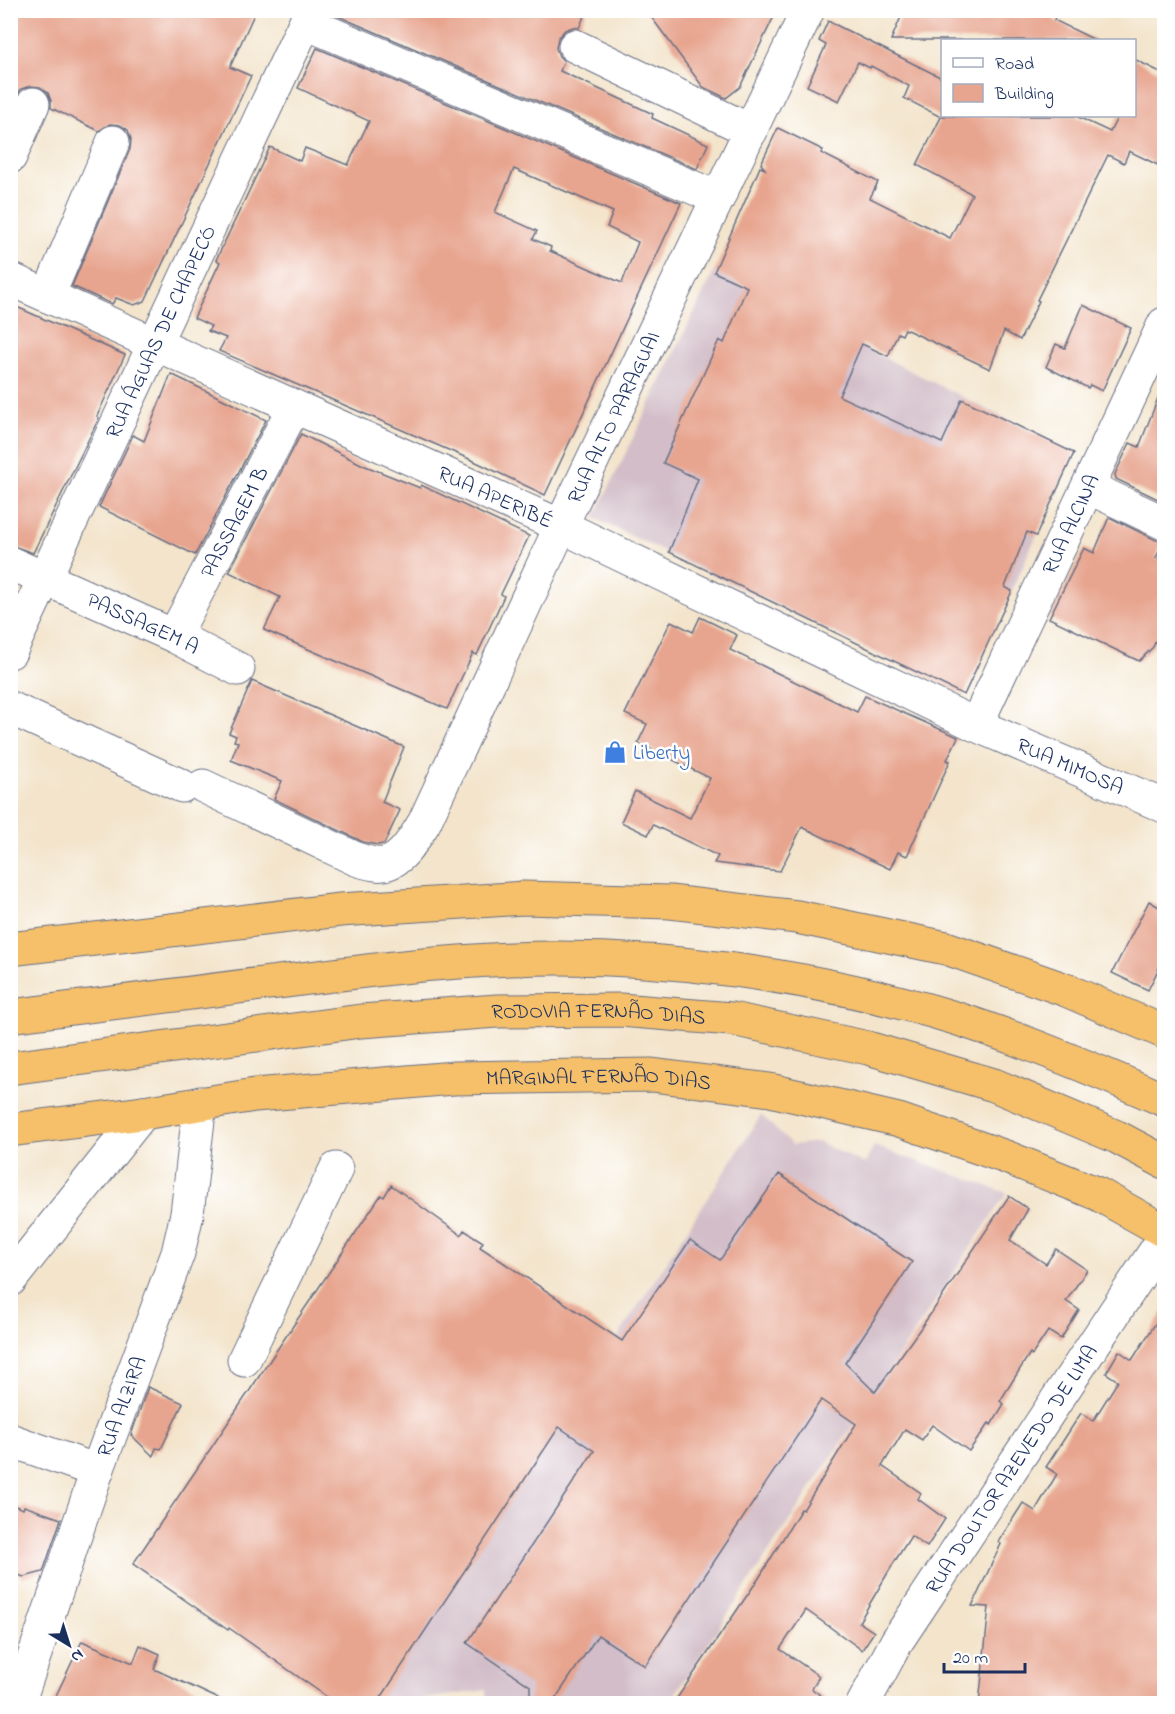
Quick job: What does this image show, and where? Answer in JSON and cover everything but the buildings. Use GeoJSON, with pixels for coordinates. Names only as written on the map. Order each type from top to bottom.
{"type":"FeatureCollection","features":[{"type":"Feature","properties":{"kind":"highway"},"geometry":{"type":"LineString","coordinates":[[10,949],[340,910],[524,898],[670,902],[797,917],[946,948],[1066,990],[1164,1032]]}},
{"type":"Feature","properties":{"kind":"highway"},"geometry":{"type":"LineString","coordinates":[[10,1016],[396,967],[512,959],[625,961],[723,968],[855,992],[976,1026],[1073,1060],[1164,1100]]}},
{"type":"Feature","properties":{"kind":"highway","name":"RODOVIA FERNÃO DIAS"},"geometry":{"type":"LineString","coordinates":[[10,1068],[361,1021],[497,1011],[620,1010],[732,1019],[868,1048],[994,1085],[1117,1137],[1164,1162]]}},
{"type":"Feature","properties":{"kind":"highway","name":"MARGINAL FERNÃO DIAS"},"geometry":{"type":"LineString","coordinates":[[10,1130],[143,1113],[255,1095],[454,1078],[652,1075],[770,1090],[899,1120],[1006,1157],[1098,1194],[1164,1231]]}},
{"type":"Feature","properties":{"kind":"street","name":"RUA ALTO PARAGUAI"},"geometry":{"type":"LineString","coordinates":[[10,708],[356,859],[376,865],[391,862],[401,856],[424,823],[561,526],[808,10]]}},
{"type":"Feature","properties":{"kind":"street"},"geometry":{"type":"LineString","coordinates":[[309,16],[718,198]]}},
{"type":"Feature","properties":{"kind":"street","name":"RUA ÁGUAS DE CHAPECÓ"},"geometry":{"type":"LineString","coordinates":[[10,652],[309,16]]}},
{"type":"Feature","properties":{"kind":"street"},"geometry":{"type":"LineString","coordinates":[[576,46],[751,131]]}},
{"type":"Feature","properties":{"kind":"street"},"geometry":{"type":"LineString","coordinates":[[10,157],[33,104]]}},
{"type":"Feature","properties":{"kind":"street"},"geometry":{"type":"LineString","coordinates":[[48,296],[113,142]]}},
{"type":"Feature","properties":{"kind":"street","name":"RUA APERIBÉ"},"geometry":{"type":"LineString","coordinates":[[12,284],[48,296],[561,526],[976,725]]}},
{"type":"Feature","properties":{"kind":"street","name":"RUA ALCINA"},"geometry":{"type":"LineString","coordinates":[[976,725],[1164,324]]}},
{"type":"Feature","properties":{"kind":"street","name":"PASSAGEM B"},"geometry":{"type":"LineString","coordinates":[[174,636],[294,407]]}},
{"type":"Feature","properties":{"kind":"street"},"geometry":{"type":"LineString","coordinates":[[1088,487],[1164,523]]}},
{"type":"Feature","properties":{"kind":"street","name":"PASSAGEM A"},"geometry":{"type":"LineString","coordinates":[[10,563],[174,636],[238,669]]}},
{"type":"Feature","properties":{"kind":"street","name":"RUA MIMOSA"},"geometry":{"type":"LineString","coordinates":[[976,725],[1164,806]]}},
{"type":"Feature","properties":{"kind":"street","name":"RUA ALZIRA"},"geometry":{"type":"LineString","coordinates":[[18,1704],[97,1471],[178,1253],[187,1214],[200,1103]]}},
{"type":"Feature","properties":{"kind":"street"},"geometry":{"type":"LineString","coordinates":[[10,1280],[143,1113]]}},
{"type":"Feature","properties":{"kind":"street"},"geometry":{"type":"LineString","coordinates":[[244,1360],[336,1169]]}},
{"type":"Feature","properties":{"kind":"street","name":"RUA DOUTOR AZEVEDO DE LIMA"},"geometry":{"type":"LineString","coordinates":[[863,1704],[897,1641],[1164,1238]]}},
{"type":"Feature","properties":{"kind":"street"},"geometry":{"type":"LineString","coordinates":[[10,1440],[97,1471]]}},
{"type":"Feature","properties":{"kind":"shaded area"},"geometry":{"type":"Polygon","coordinates":[[[714,272],[1074,453],[964,695],[594,518],[714,272]]]}},
{"type":"Feature","properties":{"kind":"shaded area"},"geometry":{"type":"Polygon","coordinates":[[[761,1115],[792,1145],[818,1142],[865,1164],[874,1146],[1007,1193],[669,1703],[575,1703],[530,1695],[530,1703],[486,1703],[486,1690],[397,1703],[370,1704],[620,1334],[761,1115]]]}},
{"type":"Feature","properties":{"kind":"place","name":"Liberty"},"geometry":{"type":"Point","coordinates":[615,752]}}]}
